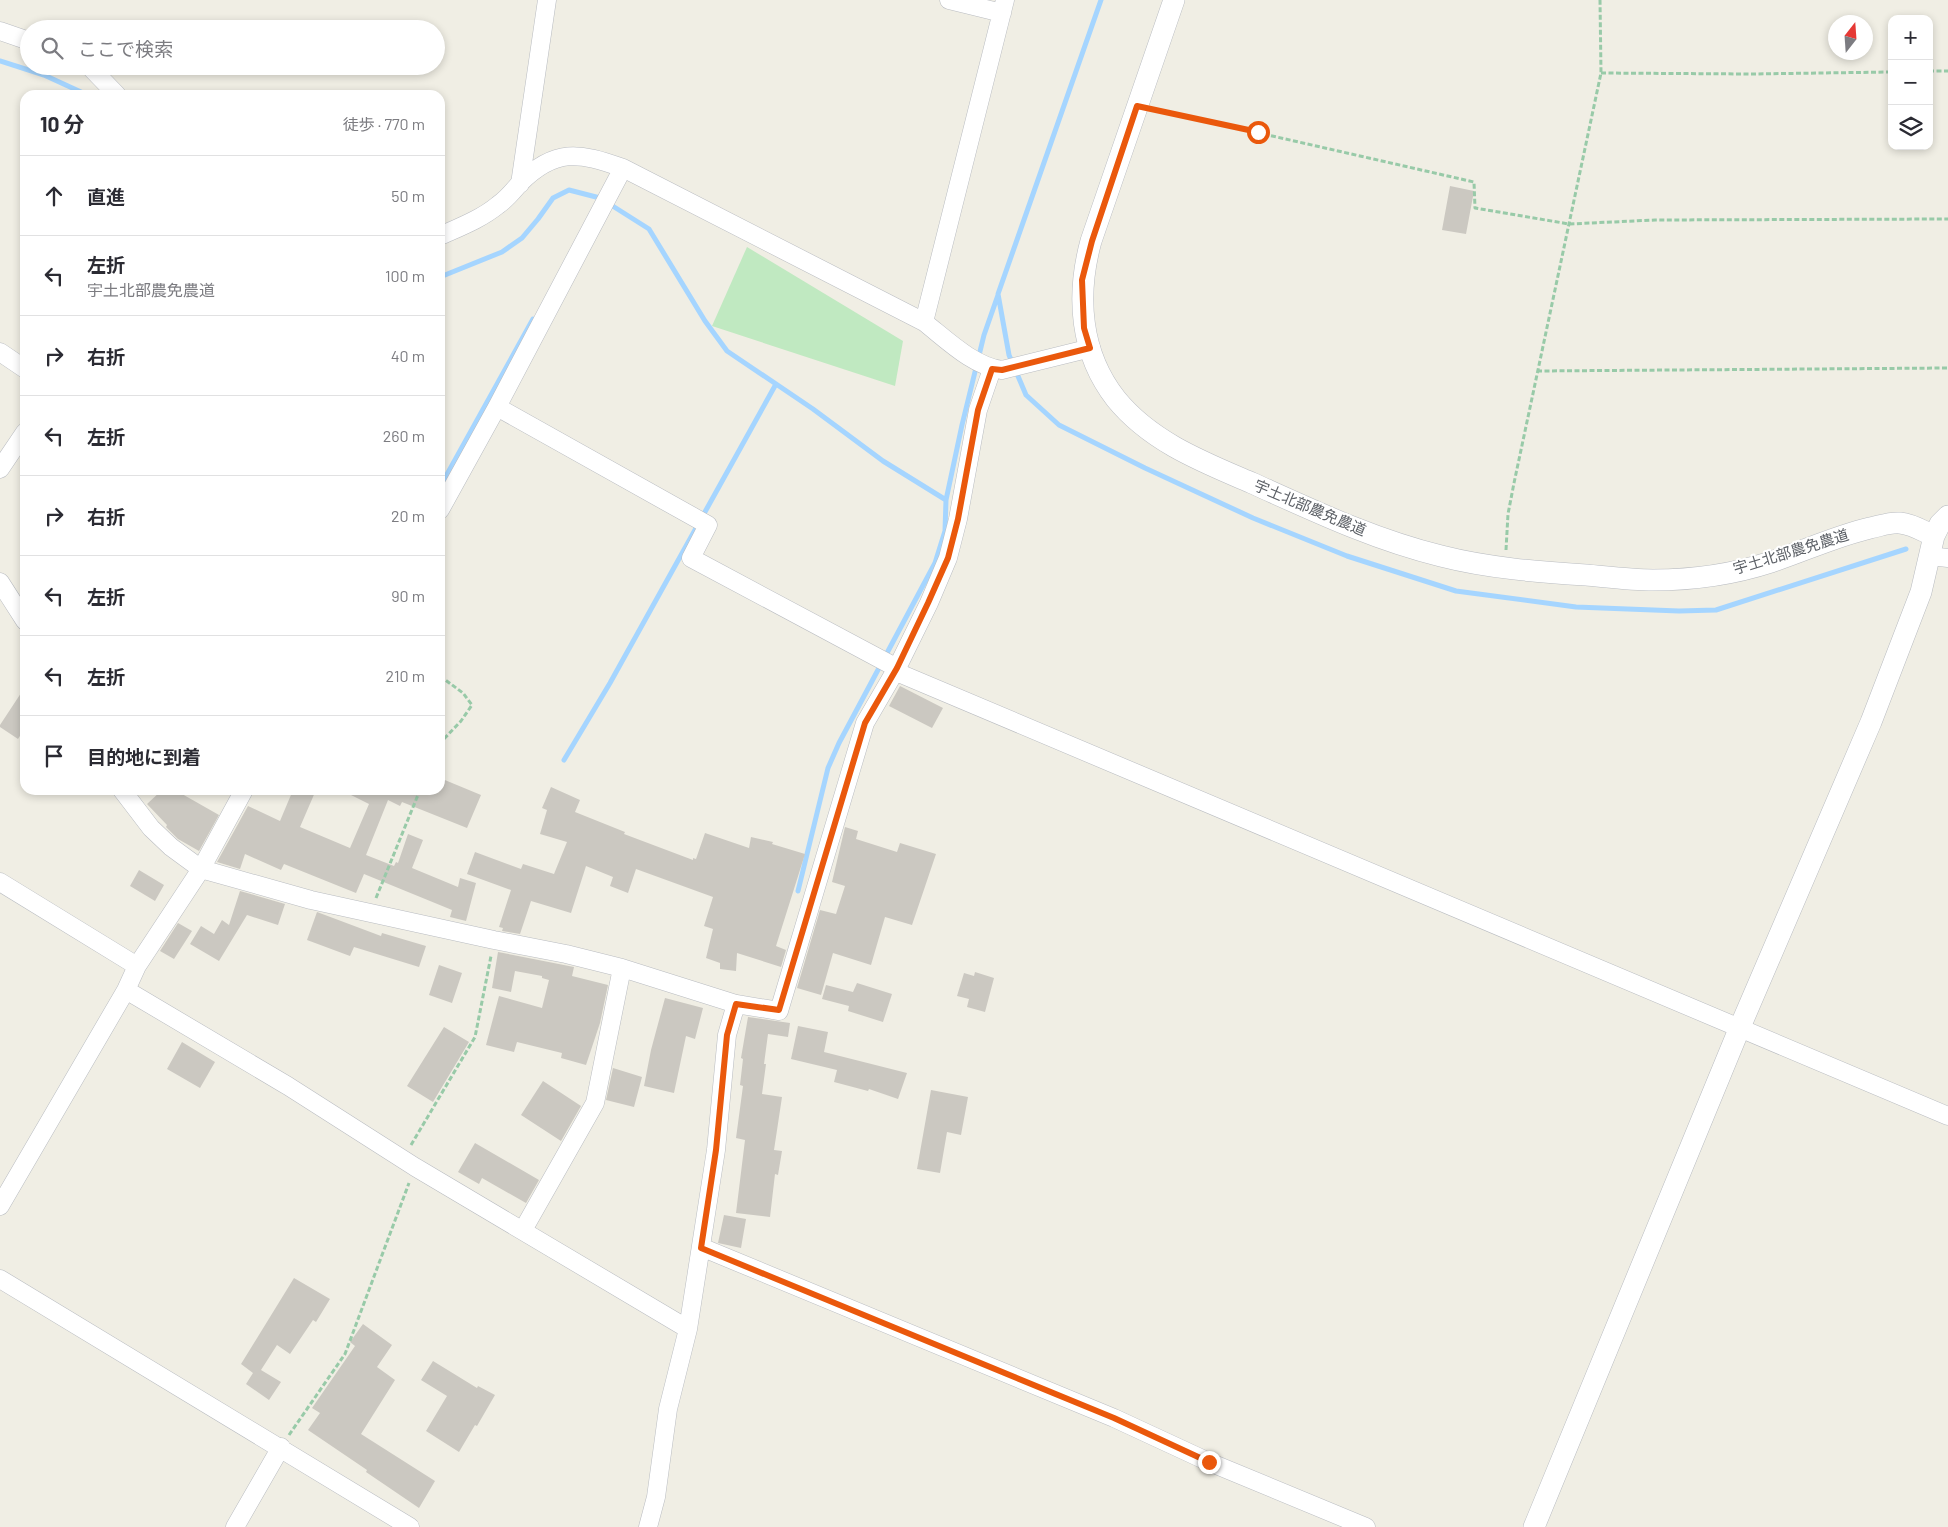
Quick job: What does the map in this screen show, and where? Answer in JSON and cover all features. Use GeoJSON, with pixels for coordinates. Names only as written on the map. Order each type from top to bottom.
{"type":"FeatureCollection","features":[{"type":"Feature","properties":{"kind":"street"},"geometry":{"type":"LineString","coordinates":[[520,184],[547,0]]}},
{"type":"Feature","properties":{"kind":"street"},"geometry":{"type":"LineString","coordinates":[[924,322],[1003,6],[949,0]]}},
{"type":"Feature","properties":{"kind":"street","name":"宇土北部農免農道"},"geometry":{"type":"LineString","coordinates":[[1174,0],[1092,241],[1084,273],[1082,301],[1084,328],[1097,367],[1117,399],[1129,413],[1172,447],[1348,526],[1441,556],[1506,567],[1653,580],[1700,577],[1740,570],[1770,562],[1832,539],[1891,523],[1912,526],[1937,550]]}},
{"type":"Feature","properties":{"kind":"street"},"geometry":{"type":"LineString","coordinates":[[0,31],[20,38]]}},
{"type":"Feature","properties":{"kind":"street"},"geometry":{"type":"LineString","coordinates":[[98,75],[112,90]]}},
{"type":"Feature","properties":{"kind":"street"},"geometry":{"type":"LineString","coordinates":[[445,234],[498,206],[520,184],[548,162],[562,157],[594,157],[622,168],[924,322],[966,353],[992,369],[1002,370],[1090,348]]}},
{"type":"Feature","properties":{"kind":"street"},"geometry":{"type":"LineString","coordinates":[[445,501],[497,407],[622,168]]}},
{"type":"Feature","properties":{"kind":"street"},"geometry":{"type":"LineString","coordinates":[[0,352],[20,366]]}},
{"type":"Feature","properties":{"kind":"street"},"geometry":{"type":"LineString","coordinates":[[126,795],[151,828],[171,847],[201,869],[311,900],[566,954],[622,968],[736,1004],[779,1010],[865,723],[896,669],[948,558],[958,519],[978,410],[992,369]]}},
{"type":"Feature","properties":{"kind":"street"},"geometry":{"type":"LineString","coordinates":[[497,407],[708,525],[691,558],[896,669],[1948,1116]]}},
{"type":"Feature","properties":{"kind":"street"},"geometry":{"type":"LineString","coordinates":[[0,469],[20,439]]}},
{"type":"Feature","properties":{"kind":"street"},"geometry":{"type":"LineString","coordinates":[[1534,1527],[1740,1027],[1871,722],[1937,550],[1940,524],[1948,516]]}},
{"type":"Feature","properties":{"kind":"street"},"geometry":{"type":"LineString","coordinates":[[0,582],[20,613]]}},
{"type":"Feature","properties":{"kind":"street"},"geometry":{"type":"LineString","coordinates":[[0,1206],[126,990],[137,966],[201,869],[241,795]]}},
{"type":"Feature","properties":{"kind":"street"},"geometry":{"type":"LineString","coordinates":[[0,882],[137,966]]}},
{"type":"Feature","properties":{"kind":"street"},"geometry":{"type":"LineString","coordinates":[[522,1230],[595,1103],[622,968]]}},
{"type":"Feature","properties":{"kind":"street"},"geometry":{"type":"LineString","coordinates":[[126,990],[288,1086],[415,1167],[688,1329]]}},
{"type":"Feature","properties":{"kind":"street"},"geometry":{"type":"LineString","coordinates":[[648,1527],[656,1497],[668,1409],[688,1329],[716,1150],[727,1035],[736,1004]]}},
{"type":"Feature","properties":{"kind":"street"},"geometry":{"type":"LineString","coordinates":[[701,1248],[1114,1418],[1209,1462],[1366,1527]]}},
{"type":"Feature","properties":{"kind":"street"},"geometry":{"type":"LineString","coordinates":[[0,1279],[281,1447],[410,1527]]}},
{"type":"Feature","properties":{"kind":"street"},"geometry":{"type":"LineString","coordinates":[[235,1527],[281,1447]]}},
{"type":"Feature","properties":{"kind":"path"},"geometry":{"type":"LineString","coordinates":[[1506,567],[1508,514],[1601,73],[1600,0]]}},
{"type":"Feature","properties":{"kind":"path"},"geometry":{"type":"LineString","coordinates":[[1933,71],[1948,71]]}},
{"type":"Feature","properties":{"kind":"path"},"geometry":{"type":"LineString","coordinates":[[1601,73],[1888,72]]}},
{"type":"Feature","properties":{"kind":"path"},"geometry":{"type":"LineString","coordinates":[[1137,106],[1474,182],[1475,208],[1569,224],[1655,220],[1948,219]]}},
{"type":"Feature","properties":{"kind":"path"},"geometry":{"type":"LineString","coordinates":[[1537,371],[1948,368]]}},
{"type":"Feature","properties":{"kind":"path"},"geometry":{"type":"LineString","coordinates":[[445,680],[463,693],[472,705],[445,739]]}},
{"type":"Feature","properties":{"kind":"path"},"geometry":{"type":"LineString","coordinates":[[370,913],[418,795]]}},
{"type":"Feature","properties":{"kind":"path"},"geometry":{"type":"LineString","coordinates":[[281,1447],[345,1354],[415,1167],[407,1153],[475,1037],[494,940]]}},
{"type":"Feature","properties":{"kind":"green space"},"geometry":{"type":"Polygon","coordinates":[[[747,247],[903,341],[895,386],[712,326],[747,247]]]}},
{"type":"Feature","properties":{"kind":"building"},"geometry":{"type":"Polygon","coordinates":[[[1450,186],[1474,191],[1466,234],[1442,230],[1450,186]]]}},
{"type":"Feature","properties":{"kind":"building"},"geometry":{"type":"Polygon","coordinates":[[[900,686],[943,708],[932,728],[889,706],[900,686]]]}},
{"type":"Feature","properties":{"kind":"building"},"geometry":{"type":"Polygon","coordinates":[[[20,695],[20,736],[18,739],[0,727],[20,695]]]}},
{"type":"Feature","properties":{"kind":"building"},"geometry":{"type":"Polygon","coordinates":[[[445,780],[481,795],[467,828],[402,802],[400,806],[388,800],[366,855],[394,866],[396,862],[398,863],[408,834],[423,840],[412,868],[458,887],[460,878],[476,883],[466,921],[450,917],[452,910],[364,874],[356,893],[284,864],[281,870],[245,854],[240,869],[217,862],[248,806],[280,821],[291,795],[314,795],[300,827],[350,848],[369,804],[351,795],[445,795],[445,780]]]}},
{"type":"Feature","properties":{"kind":"building"},"geometry":{"type":"Polygon","coordinates":[[[551,787],[580,800],[575,812],[625,832],[624,834],[693,860],[693,858],[696,859],[705,833],[749,848],[751,837],[773,842],[772,844],[805,854],[776,946],[786,950],[781,967],[737,953],[736,971],[720,969],[720,963],[706,958],[713,929],[704,926],[713,897],[636,869],[628,893],[610,886],[613,877],[586,866],[571,913],[531,901],[520,934],[502,931],[503,928],[499,927],[511,890],[467,874],[475,852],[521,869],[523,864],[554,874],[567,842],[540,834],[547,810],[542,808],[551,787]]]}},
{"type":"Feature","properties":{"kind":"building"},"geometry":{"type":"Polygon","coordinates":[[[157,795],[184,795],[219,815],[199,851],[178,839],[147,804],[157,795]]]}},
{"type":"Feature","properties":{"kind":"building"},"geometry":{"type":"Polygon","coordinates":[[[845,827],[858,831],[856,839],[897,852],[900,843],[936,854],[912,925],[885,917],[871,965],[833,953],[821,995],[797,988],[820,910],[836,914],[845,886],[832,882],[845,827]]]}},
{"type":"Feature","properties":{"kind":"building"},"geometry":{"type":"Polygon","coordinates":[[[139,870],[164,885],[155,901],[130,886],[139,870]]]}},
{"type":"Feature","properties":{"kind":"building"},"geometry":{"type":"Polygon","coordinates":[[[240,891],[285,904],[278,925],[247,915],[219,961],[190,944],[201,926],[214,934],[222,920],[229,925],[240,891]]]}},
{"type":"Feature","properties":{"kind":"building"},"geometry":{"type":"Polygon","coordinates":[[[317,912],[381,936],[382,933],[426,946],[419,967],[354,947],[350,956],[307,940],[317,912]]]}},
{"type":"Feature","properties":{"kind":"building"},"geometry":{"type":"Polygon","coordinates":[[[178,923],[192,931],[174,959],[160,951],[178,923]]]}},
{"type":"Feature","properties":{"kind":"building"},"geometry":{"type":"Polygon","coordinates":[[[498,952],[574,967],[572,976],[608,985],[600,1023],[586,1065],[561,1058],[562,1053],[517,1042],[514,1052],[486,1045],[499,996],[542,1008],[549,980],[542,978],[542,976],[515,971],[511,992],[492,988],[498,952]]]}},
{"type":"Feature","properties":{"kind":"building"},"geometry":{"type":"Polygon","coordinates":[[[439,965],[462,973],[452,1003],[429,995],[439,965]]]}},
{"type":"Feature","properties":{"kind":"building"},"geometry":{"type":"Polygon","coordinates":[[[975,972],[994,978],[985,1012],[967,1007],[969,999],[957,996],[964,973],[974,976],[975,972]]]}},
{"type":"Feature","properties":{"kind":"building"},"geometry":{"type":"Polygon","coordinates":[[[857,983],[892,994],[883,1022],[848,1011],[849,1006],[822,999],[826,985],[853,992],[857,983]]]}},
{"type":"Feature","properties":{"kind":"building"},"geometry":{"type":"Polygon","coordinates":[[[665,998],[703,1008],[695,1039],[686,1036],[674,1093],[644,1086],[651,1050],[665,998]]]}},
{"type":"Feature","properties":{"kind":"building"},"geometry":{"type":"Polygon","coordinates":[[[748,1017],[790,1023],[788,1037],[768,1034],[764,1064],[766,1064],[762,1094],[782,1097],[774,1150],[782,1151],[778,1175],[775,1174],[770,1217],[736,1213],[745,1140],[736,1138],[743,1086],[740,1085],[743,1059],[741,1058],[748,1017]]]}},
{"type":"Feature","properties":{"kind":"building"},"geometry":{"type":"Polygon","coordinates":[[[798,1026],[828,1032],[824,1052],[907,1073],[898,1099],[869,1089],[868,1091],[834,1082],[837,1070],[791,1059],[798,1026]]]}},
{"type":"Feature","properties":{"kind":"building"},"geometry":{"type":"Polygon","coordinates":[[[444,1027],[469,1042],[433,1102],[407,1086],[444,1027]]]}},
{"type":"Feature","properties":{"kind":"building"},"geometry":{"type":"Polygon","coordinates":[[[182,1042],[215,1062],[200,1088],[167,1069],[182,1042]]]}},
{"type":"Feature","properties":{"kind":"building"},"geometry":{"type":"Polygon","coordinates":[[[613,1068],[642,1077],[634,1107],[606,1100],[613,1068]]]}},
{"type":"Feature","properties":{"kind":"building"},"geometry":{"type":"Polygon","coordinates":[[[543,1081],[581,1106],[561,1141],[521,1115],[543,1081]]]}},
{"type":"Feature","properties":{"kind":"building"},"geometry":{"type":"Polygon","coordinates":[[[931,1090],[968,1097],[961,1135],[947,1132],[940,1173],[917,1169],[931,1090]]]}},
{"type":"Feature","properties":{"kind":"building"},"geometry":{"type":"Polygon","coordinates":[[[475,1143],[539,1180],[526,1203],[482,1178],[479,1184],[458,1172],[475,1143]]]}},
{"type":"Feature","properties":{"kind":"building"},"geometry":{"type":"Polygon","coordinates":[[[724,1215],[746,1219],[741,1248],[718,1243],[724,1215]]]}},
{"type":"Feature","properties":{"kind":"building"},"geometry":{"type":"Polygon","coordinates":[[[294,1278],[330,1299],[316,1322],[313,1320],[290,1354],[277,1345],[261,1370],[281,1382],[269,1400],[246,1384],[253,1373],[241,1364],[294,1278]]]}},
{"type":"Feature","properties":{"kind":"building"},"geometry":{"type":"Polygon","coordinates":[[[363,1324],[392,1345],[377,1367],[395,1380],[361,1434],[435,1481],[419,1508],[308,1430],[320,1413],[312,1408],[355,1346],[350,1342],[363,1324]]]}},
{"type":"Feature","properties":{"kind":"building"},"geometry":{"type":"Polygon","coordinates":[[[433,1361],[477,1388],[478,1386],[495,1395],[459,1452],[426,1431],[447,1396],[421,1380],[433,1361]]]}},
{"type":"Feature","properties":{"kind":"waterway"},"geometry":{"type":"LineString","coordinates":[[1101,0],[998,294],[1009,355],[1026,395],[1059,425],[1145,468],[1253,518],[1347,556],[1456,591],[1576,607],[1679,611],[1716,610],[1906,549]]}},
{"type":"Feature","properties":{"kind":"waterway"},"geometry":{"type":"LineString","coordinates":[[0,61],[20,67]]}},
{"type":"Feature","properties":{"kind":"waterway"},"geometry":{"type":"LineString","coordinates":[[44,75],[77,90]]}},
{"type":"Feature","properties":{"kind":"waterway"},"geometry":{"type":"LineString","coordinates":[[445,275],[502,252],[522,238],[553,198],[569,190],[600,198],[649,229],[705,321],[727,351],[813,409],[883,461],[946,500]]}},
{"type":"Feature","properties":{"kind":"waterway"},"geometry":{"type":"LineString","coordinates":[[798,891],[828,768],[839,743],[935,563],[945,531],[946,500],[962,425],[984,335],[998,295]]}},
{"type":"Feature","properties":{"kind":"waterway"},"geometry":{"type":"LineString","coordinates":[[445,478],[533,319]]}},
{"type":"Feature","properties":{"kind":"waterway"},"geometry":{"type":"LineString","coordinates":[[564,760],[610,683],[776,384]]}},
{"type":"Feature","properties":{"kind":"route"},"geometry":{"type":"LineString","coordinates":[[1209,1462],[1114,1418],[701,1248],[716,1150],[727,1035],[736,1004],[779,1010],[865,723],[897,668],[948,558],[958,519],[978,410],[992,369],[1002,370],[1090,348],[1084,328],[1082,280],[1092,241],[1137,106],[1258,132]]}}]}
